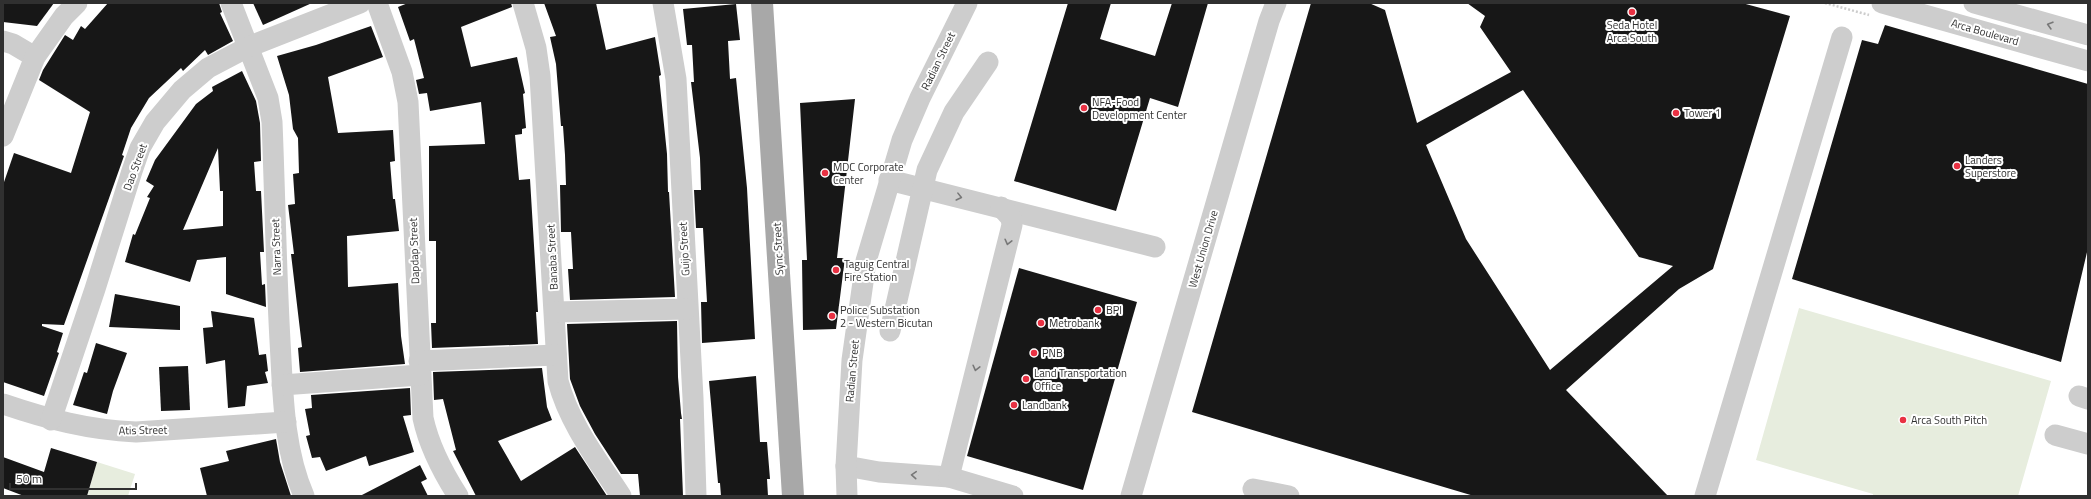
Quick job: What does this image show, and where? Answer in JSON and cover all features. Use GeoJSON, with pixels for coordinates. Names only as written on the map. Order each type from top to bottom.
{"type":"FeatureCollection","features":[{"type":"Feature","properties":{"kind":"main road","name":"Sync Street"},"geometry":{"type":"LineString","coordinates":[[762,3],[793,496]]}},
{"type":"Feature","properties":{"kind":"street"},"geometry":{"type":"LineString","coordinates":[[3,136],[35,57],[64,16],[77,3]]}},
{"type":"Feature","properties":{"kind":"street","name":"Narra Street"},"geometry":{"type":"LineString","coordinates":[[231,3],[268,98],[272,122],[282,385],[292,458],[304,496]]}},
{"type":"Feature","properties":{"kind":"street","name":"Dao Street"},"geometry":{"type":"LineString","coordinates":[[51,420],[95,289],[132,171],[140,148],[148,132],[182,90],[208,68],[248,47],[360,3]]}},
{"type":"Feature","properties":{"kind":"street","name":"Dapdap Street"},"geometry":{"type":"LineString","coordinates":[[377,3],[402,72],[408,102],[419,368],[426,429],[431,447],[445,476],[458,496]]}},
{"type":"Feature","properties":{"kind":"street","name":"Banaba Street"},"geometry":{"type":"LineString","coordinates":[[523,3],[536,48],[540,76],[558,381],[563,402],[577,428],[620,496]]}},
{"type":"Feature","properties":{"kind":"street","name":"Guijo Street"},"geometry":{"type":"LineString","coordinates":[[663,3],[676,80],[696,496]]}},
{"type":"Feature","properties":{"kind":"street","name":"Radian Street"},"geometry":{"type":"LineString","coordinates":[[847,496],[846,466],[852,360],[863,276],[889,180],[902,140],[920,98],[967,3]]}},
{"type":"Feature","properties":{"kind":"street","name":"West Union Drive"},"geometry":{"type":"LineString","coordinates":[[1131,496],[1269,21],[1276,3]]}},
{"type":"Feature","properties":{"kind":"street","name":"Arca Boulevard"},"geometry":{"type":"LineString","coordinates":[[1882,3],[2088,61]]}},
{"type":"Feature","properties":{"kind":"street"},"geometry":{"type":"LineString","coordinates":[[1974,3],[2088,35]]}},
{"type":"Feature","properties":{"kind":"street"},"geometry":{"type":"LineString","coordinates":[[1704,496],[1842,36]]}},
{"type":"Feature","properties":{"kind":"street"},"geometry":{"type":"LineString","coordinates":[[3,41],[13,44],[35,57]]}},
{"type":"Feature","properties":{"kind":"street"},"geometry":{"type":"LineString","coordinates":[[890,331],[927,170],[954,112],[988,62]]}},
{"type":"Feature","properties":{"kind":"street"},"geometry":{"type":"LineString","coordinates":[[889,180],[1155,247]]}},
{"type":"Feature","properties":{"kind":"street"},"geometry":{"type":"LineString","coordinates":[[948,477],[1012,225],[1011,218],[1001,207]]}},
{"type":"Feature","properties":{"kind":"street"},"geometry":{"type":"LineString","coordinates":[[555,312],[687,309]]}},
{"type":"Feature","properties":{"kind":"street"},"geometry":{"type":"LineString","coordinates":[[282,385],[419,368],[556,355]]}},
{"type":"Feature","properties":{"kind":"street","name":"Atis Street"},"geometry":{"type":"LineString","coordinates":[[3,404],[51,420],[83,427],[136,432],[286,422]]}},
{"type":"Feature","properties":{"kind":"street"},"geometry":{"type":"LineString","coordinates":[[2055,435],[2088,444]]}},
{"type":"Feature","properties":{"kind":"street"},"geometry":{"type":"LineString","coordinates":[[846,466],[879,472],[948,477],[1013,496]]}},
{"type":"Feature","properties":{"kind":"street"},"geometry":{"type":"LineString","coordinates":[[1253,489],[1289,496]]}},
{"type":"Feature","properties":{"kind":"green space","name":"Arca South Pitch"},"geometry":{"type":"Polygon","coordinates":[[[1799,308],[2051,381],[2018,496],[1873,496],[1873,494],[1756,460],[1799,308]]]}},
{"type":"Feature","properties":{"kind":"green space"},"geometry":{"type":"Polygon","coordinates":[[[97,462],[135,474],[128,496],[87,496],[97,462]]]}},
{"type":"Feature","properties":{"kind":"building"},"geometry":{"type":"Polygon","coordinates":[[[3,3],[54,3],[37,26],[3,22],[3,3]]]}},
{"type":"Feature","properties":{"kind":"building"},"geometry":{"type":"Polygon","coordinates":[[[108,3],[219,3],[222,12],[220,13],[233,41],[208,55],[205,50],[183,71],[181,68],[149,98],[131,128],[122,155],[124,156],[64,325],[42,324],[42,326],[63,333],[57,352],[59,353],[44,396],[3,382],[3,185],[14,153],[71,173],[90,112],[39,80],[43,70],[65,35],[73,40],[81,26],[85,29],[108,3]]]}},
{"type":"Feature","properties":{"kind":"building"},"geometry":{"type":"Polygon","coordinates":[[[253,3],[312,3],[263,25],[253,3]]]}},
{"type":"Feature","properties":{"kind":"building"},"geometry":{"type":"Polygon","coordinates":[[[408,3],[511,3],[512,7],[461,27],[471,67],[517,57],[525,93],[523,94],[526,128],[522,129],[522,134],[515,135],[519,180],[530,179],[538,312],[536,312],[538,344],[432,348],[431,323],[436,323],[436,241],[429,241],[429,146],[485,144],[481,102],[430,111],[427,93],[419,94],[416,80],[424,78],[414,39],[410,41],[398,7],[408,3]]]}},
{"type":"Feature","properties":{"kind":"building"},"geometry":{"type":"Polygon","coordinates":[[[544,3],[596,3],[606,50],[655,37],[661,75],[659,76],[667,154],[675,297],[570,300],[568,269],[573,269],[571,232],[561,232],[560,185],[566,185],[563,126],[561,126],[556,64],[550,37],[556,36],[544,3]]]}},
{"type":"Feature","properties":{"kind":"building","name":"NFA-Food Development Center"},"geometry":{"type":"Polygon","coordinates":[[[1068,3],[1111,3],[1100,39],[1155,56],[1172,3],[1208,3],[1178,107],[1150,98],[1116,211],[1014,181],[1068,3]]]}},
{"type":"Feature","properties":{"kind":"building"},"geometry":{"type":"Polygon","coordinates":[[[1311,3],[1369,3],[1385,10],[1417,123],[1511,72],[1480,27],[1485,16],[1467,3],[1742,3],[1790,16],[1713,269],[1679,289],[1566,390],[1668,496],[1474,496],[1192,412],[1311,3]],[[1523,90],[1426,145],[1466,239],[1550,370],[1673,266],[1639,257],[1523,90]]]}},
{"type":"Feature","properties":{"kind":"building"},"geometry":{"type":"Polygon","coordinates":[[[736,4],[740,40],[728,41],[730,79],[736,78],[747,188],[755,339],[702,343],[701,302],[707,302],[703,228],[696,228],[694,190],[701,190],[700,158],[691,82],[694,82],[692,45],[687,45],[683,9],[736,4]]]}},
{"type":"Feature","properties":{"kind":"building","name":"Landers Superstore"},"geometry":{"type":"Polygon","coordinates":[[[1885,25],[2088,84],[2088,248],[2061,362],[1792,279],[1862,40],[1878,44],[1885,25]]]}},
{"type":"Feature","properties":{"kind":"building"},"geometry":{"type":"Polygon","coordinates":[[[371,26],[383,57],[328,77],[338,133],[393,130],[395,161],[390,162],[393,199],[395,199],[399,231],[347,236],[348,287],[398,283],[401,336],[405,364],[300,372],[298,348],[302,347],[291,254],[294,254],[288,205],[295,204],[293,174],[299,173],[298,138],[293,129],[289,95],[277,56],[316,45],[371,26]]]}},
{"type":"Feature","properties":{"kind":"building"},"geometry":{"type":"Polygon","coordinates":[[[242,71],[256,101],[260,123],[261,161],[254,162],[256,191],[261,191],[264,252],[260,252],[262,285],[265,284],[266,307],[226,294],[226,257],[197,260],[190,282],[125,262],[133,234],[135,235],[150,198],[147,197],[154,186],[146,181],[155,160],[196,104],[213,91],[212,87],[242,71]],[[218,148],[183,230],[223,226],[223,191],[220,191],[218,148]]]}},
{"type":"Feature","properties":{"kind":"building","name":"MDC Corporate Center"},"geometry":{"type":"Polygon","coordinates":[[[855,99],[837,258],[845,258],[836,329],[803,330],[802,260],[807,260],[800,103],[855,99]]]}},
{"type":"Feature","properties":{"kind":"building"},"geometry":{"type":"Polygon","coordinates":[[[1019,268],[1137,302],[1083,490],[967,456],[1019,268]]]}},
{"type":"Feature","properties":{"kind":"building"},"geometry":{"type":"Polygon","coordinates":[[[115,294],[180,306],[180,330],[109,327],[115,294]]]}},
{"type":"Feature","properties":{"kind":"building"},"geometry":{"type":"Polygon","coordinates":[[[211,311],[254,318],[259,355],[266,354],[268,371],[265,372],[268,383],[247,386],[245,406],[228,408],[225,360],[206,364],[203,328],[213,327],[211,311]]]}},
{"type":"Feature","properties":{"kind":"building"},"geometry":{"type":"Polygon","coordinates":[[[677,321],[678,377],[682,419],[680,419],[683,496],[640,496],[638,474],[621,474],[595,434],[580,406],[570,379],[567,324],[677,321]]]}},
{"type":"Feature","properties":{"kind":"building"},"geometry":{"type":"Polygon","coordinates":[[[96,343],[127,353],[113,391],[107,414],[73,405],[84,372],[87,373],[96,343]]]}},
{"type":"Feature","properties":{"kind":"building"},"geometry":{"type":"Polygon","coordinates":[[[188,366],[190,410],[161,411],[159,367],[188,366]]]}},
{"type":"Feature","properties":{"kind":"building"},"geometry":{"type":"Polygon","coordinates":[[[542,368],[547,407],[552,420],[498,441],[521,481],[575,447],[607,496],[476,496],[453,451],[456,450],[443,399],[434,400],[433,372],[542,368]]]}},
{"type":"Feature","properties":{"kind":"building"},"geometry":{"type":"Polygon","coordinates":[[[756,376],[760,442],[767,442],[770,479],[767,479],[768,496],[721,496],[720,483],[718,483],[709,381],[756,376]]]}},
{"type":"Feature","properties":{"kind":"building"},"geometry":{"type":"Polygon","coordinates":[[[410,388],[411,415],[403,416],[414,452],[369,466],[366,456],[326,471],[320,457],[312,458],[306,436],[310,435],[305,409],[312,408],[311,395],[410,388]]]}},
{"type":"Feature","properties":{"kind":"building"},"geometry":{"type":"Polygon","coordinates":[[[276,439],[280,462],[291,496],[207,496],[200,468],[229,461],[226,451],[276,439]]]}},
{"type":"Feature","properties":{"kind":"building"},"geometry":{"type":"Polygon","coordinates":[[[51,448],[97,462],[87,496],[24,496],[3,488],[3,457],[44,472],[51,448]]]}},
{"type":"Feature","properties":{"kind":"building"},"geometry":{"type":"Polygon","coordinates":[[[420,465],[427,479],[421,482],[428,496],[360,496],[420,465]]]}},
{"type":"Feature","properties":{"kind":"place","name":"Seda Hotel Arca South"},"geometry":{"type":"Point","coordinates":[1632,12]}},
{"type":"Feature","properties":{"kind":"place","name":"NFA-Food Development Center"},"geometry":{"type":"Point","coordinates":[1084,108]}},
{"type":"Feature","properties":{"kind":"place","name":"Tower 1"},"geometry":{"type":"Point","coordinates":[1676,113]}},
{"type":"Feature","properties":{"kind":"place","name":"Landers Superstore"},"geometry":{"type":"Point","coordinates":[1957,166]}},
{"type":"Feature","properties":{"kind":"place","name":"MDC Corporate Center"},"geometry":{"type":"Point","coordinates":[825,173]}},
{"type":"Feature","properties":{"kind":"place","name":"Taguig Central Fire Station"},"geometry":{"type":"Point","coordinates":[836,270]}},
{"type":"Feature","properties":{"kind":"place","name":"BPI"},"geometry":{"type":"Point","coordinates":[1098,310]}},
{"type":"Feature","properties":{"kind":"place","name":"Police Substation 2 - Western Bicutan"},"geometry":{"type":"Point","coordinates":[832,316]}},
{"type":"Feature","properties":{"kind":"place","name":"Metrobank"},"geometry":{"type":"Point","coordinates":[1041,323]}},
{"type":"Feature","properties":{"kind":"place","name":"PNB"},"geometry":{"type":"Point","coordinates":[1034,353]}},
{"type":"Feature","properties":{"kind":"place","name":"Land Transportation Office"},"geometry":{"type":"Point","coordinates":[1026,379]}},
{"type":"Feature","properties":{"kind":"place","name":"Landbank"},"geometry":{"type":"Point","coordinates":[1014,405]}},
{"type":"Feature","properties":{"kind":"place","name":"Arca South Pitch"},"geometry":{"type":"Point","coordinates":[1903,420]}}]}
